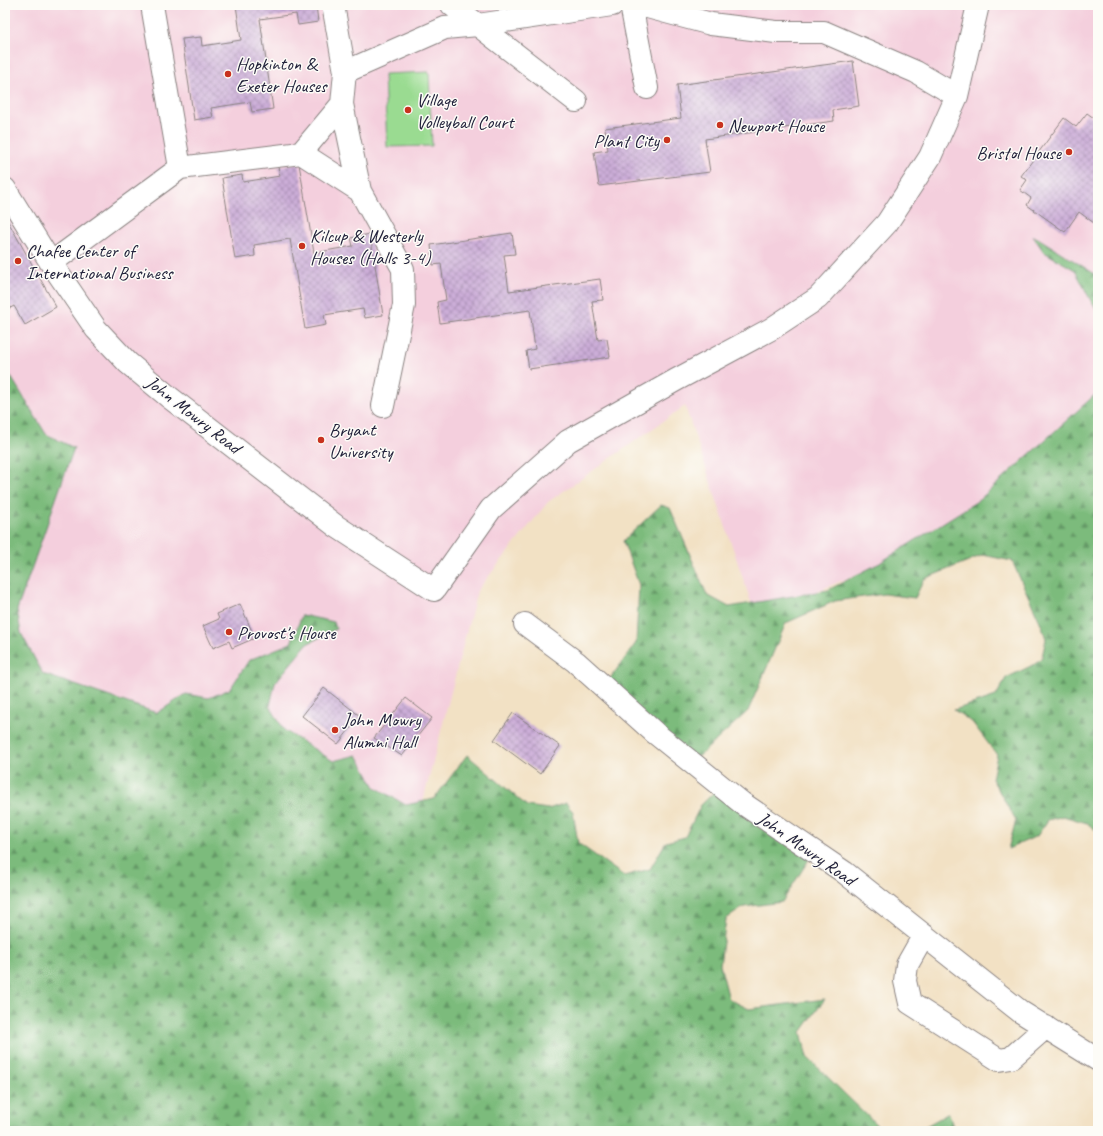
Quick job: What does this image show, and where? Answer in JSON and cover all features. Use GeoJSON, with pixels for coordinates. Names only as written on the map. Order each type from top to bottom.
{"type":"FeatureCollection","features":[{"type":"Feature","properties":{"kind":"street"},"geometry":{"type":"LineString","coordinates":[[152,5],[180,168]]}},
{"type":"Feature","properties":{"kind":"street"},"geometry":{"type":"LineString","coordinates":[[333,5],[345,72],[342,104],[360,191],[403,269],[404,304],[383,406]]}},
{"type":"Feature","properties":{"kind":"street"},"geometry":{"type":"LineString","coordinates":[[452,5],[576,101]]}},
{"type":"Feature","properties":{"kind":"street"},"geometry":{"type":"LineString","coordinates":[[345,72],[445,28],[478,25],[612,5]]}},
{"type":"Feature","properties":{"kind":"street"},"geometry":{"type":"LineString","coordinates":[[631,5],[647,88]]}},
{"type":"Feature","properties":{"kind":"street"},"geometry":{"type":"LineString","coordinates":[[640,5],[711,24],[776,32],[824,32],[916,72],[957,96],[978,5]]}},
{"type":"Feature","properties":{"kind":"street","name":"John Mowry Road"},"geometry":{"type":"LineString","coordinates":[[5,189],[51,263],[96,329],[128,363],[169,397],[336,526],[434,590],[491,509],[568,441],[772,328],[818,298],[887,223],[930,157],[957,96]]}},
{"type":"Feature","properties":{"kind":"street"},"geometry":{"type":"LineString","coordinates":[[301,153],[342,104]]}},
{"type":"Feature","properties":{"kind":"street"},"geometry":{"type":"LineString","coordinates":[[51,263],[180,168],[301,153],[360,191]]}},
{"type":"Feature","properties":{"kind":"street","name":"John Mowry Road"},"geometry":{"type":"LineString","coordinates":[[525,624],[576,662],[655,733],[742,803],[844,872],[1021,1012],[1098,1060]]}},
{"type":"Feature","properties":{"kind":"street"},"geometry":{"type":"LineString","coordinates":[[924,935],[908,965],[905,981],[910,1003],[999,1060],[1011,1058],[1046,1027]]}},
{"type":"Feature","properties":{"kind":"shaded area","name":"Bryant University"},"geometry":{"type":"Polygon","coordinates":[[[5,5],[1098,5],[1098,407],[1048,473],[907,553],[756,617],[685,406],[548,502],[477,591],[413,840],[5,786],[5,5]]]}},
{"type":"Feature","properties":{"kind":"green space","name":"Village Volleyball Court"},"geometry":{"type":"Polygon","coordinates":[[[429,72],[432,146],[387,147],[384,74],[429,72]]]}},
{"type":"Feature","properties":{"kind":"green space"},"geometry":{"type":"Polygon","coordinates":[[[1033,236],[1098,276],[1098,310],[1092,303],[1075,270],[1044,252],[1033,236]]]}},
{"type":"Feature","properties":{"kind":"green space"},"geometry":{"type":"Polygon","coordinates":[[[5,367],[46,434],[74,448],[17,610],[21,633],[43,674],[157,713],[186,694],[209,698],[230,689],[249,660],[291,643],[302,615],[334,622],[336,629],[307,644],[275,683],[270,706],[284,730],[333,761],[357,755],[375,787],[406,805],[434,799],[467,755],[527,806],[548,809],[566,803],[573,812],[578,843],[624,876],[650,869],[666,842],[685,837],[701,805],[723,784],[813,853],[782,902],[744,907],[726,919],[720,965],[729,999],[749,1009],[825,999],[801,1032],[807,1057],[883,1131],[5,1131],[5,367]]]}},
{"type":"Feature","properties":{"kind":"green space"},"geometry":{"type":"Polygon","coordinates":[[[1098,392],[1098,832],[1087,823],[1063,816],[1048,820],[1037,836],[1008,849],[1016,820],[992,779],[997,755],[972,722],[954,710],[996,696],[1006,678],[1035,664],[1042,657],[1046,639],[1042,626],[1012,561],[983,555],[924,579],[915,598],[884,594],[835,601],[786,623],[748,711],[695,760],[601,691],[636,643],[639,585],[623,541],[661,505],[670,508],[707,595],[729,607],[828,590],[880,563],[979,500],[1098,392]]]}},
{"type":"Feature","properties":{"kind":"green space"},"geometry":{"type":"Polygon","coordinates":[[[949,1113],[953,1127],[948,1131],[917,1131],[949,1113]]]}},
{"type":"Feature","properties":{"kind":"building","name":"Hopkinton & Exeter Houses"},"geometry":{"type":"Polygon","coordinates":[[[236,5],[316,5],[318,22],[298,25],[296,14],[260,19],[273,109],[252,112],[250,102],[211,108],[213,117],[194,120],[182,39],[201,37],[202,46],[241,40],[236,5]]]}},
{"type":"Feature","properties":{"kind":"building","name":"Newport House"},"geometry":{"type":"Polygon","coordinates":[[[853,61],[859,106],[833,110],[834,121],[705,139],[710,172],[599,186],[594,152],[608,150],[605,128],[681,118],[677,85],[853,61]]]}},
{"type":"Feature","properties":{"kind":"building","name":"Bristol House"},"geometry":{"type":"Polygon","coordinates":[[[1087,113],[1098,121],[1098,226],[1079,212],[1065,232],[1027,205],[1031,198],[1020,190],[1027,180],[1021,176],[1064,118],[1076,127],[1087,113]]]}},
{"type":"Feature","properties":{"kind":"building","name":"Kilcup & Westerly Houses (Halls 3-4)"},"geometry":{"type":"Polygon","coordinates":[[[299,164],[314,253],[353,246],[351,238],[370,234],[383,315],[365,318],[363,309],[324,315],[326,325],[305,329],[290,239],[254,245],[255,256],[235,259],[222,178],[242,175],[243,182],[280,176],[278,167],[299,164]]]}},
{"type":"Feature","properties":{"kind":"building","name":"Chafee Center of International Business"},"geometry":{"type":"Polygon","coordinates":[[[5,216],[56,307],[25,325],[14,306],[5,311],[5,216]]]}},
{"type":"Feature","properties":{"kind":"building"},"geometry":{"type":"Polygon","coordinates":[[[512,233],[515,254],[504,255],[509,291],[600,279],[603,300],[592,301],[598,340],[607,339],[610,357],[529,369],[526,351],[535,349],[530,310],[440,323],[437,302],[446,300],[441,264],[433,265],[431,245],[512,233]]]}},
{"type":"Feature","properties":{"kind":"building","name":"Provost's House"},"geometry":{"type":"Polygon","coordinates":[[[240,604],[255,638],[232,648],[229,641],[213,648],[203,626],[219,619],[217,614],[240,604]]]}},
{"type":"Feature","properties":{"kind":"building","name":"John Mowry Alumni Hall"},"geometry":{"type":"Polygon","coordinates":[[[324,688],[360,716],[338,744],[302,716],[324,688]]]}},
{"type":"Feature","properties":{"kind":"building"},"geometry":{"type":"Polygon","coordinates":[[[406,698],[432,718],[402,756],[374,738],[406,698]]]}},
{"type":"Feature","properties":{"kind":"building"},"geometry":{"type":"Polygon","coordinates":[[[513,713],[560,746],[540,774],[494,740],[513,713]]]}},
{"type":"Feature","properties":{"kind":"place","name":"Hopkinton & Exeter Houses"},"geometry":{"type":"Point","coordinates":[228,74]}},
{"type":"Feature","properties":{"kind":"place","name":"Village Volleyball Court"},"geometry":{"type":"Point","coordinates":[408,110]}},
{"type":"Feature","properties":{"kind":"place","name":"Newport House"},"geometry":{"type":"Point","coordinates":[720,125]}},
{"type":"Feature","properties":{"kind":"place","name":"Plant City"},"geometry":{"type":"Point","coordinates":[667,140]}},
{"type":"Feature","properties":{"kind":"place","name":"Bristol House"},"geometry":{"type":"Point","coordinates":[1069,152]}},
{"type":"Feature","properties":{"kind":"place","name":"Kilcup & Westerly Houses (Halls 3-4)"},"geometry":{"type":"Point","coordinates":[302,246]}},
{"type":"Feature","properties":{"kind":"place","name":"Chafee Center of International Business"},"geometry":{"type":"Point","coordinates":[18,261]}},
{"type":"Feature","properties":{"kind":"place","name":"Bryant University"},"geometry":{"type":"Point","coordinates":[321,440]}},
{"type":"Feature","properties":{"kind":"place","name":"Provost's House"},"geometry":{"type":"Point","coordinates":[229,632]}},
{"type":"Feature","properties":{"kind":"place","name":"John Mowry Alumni Hall"},"geometry":{"type":"Point","coordinates":[335,730]}}]}
